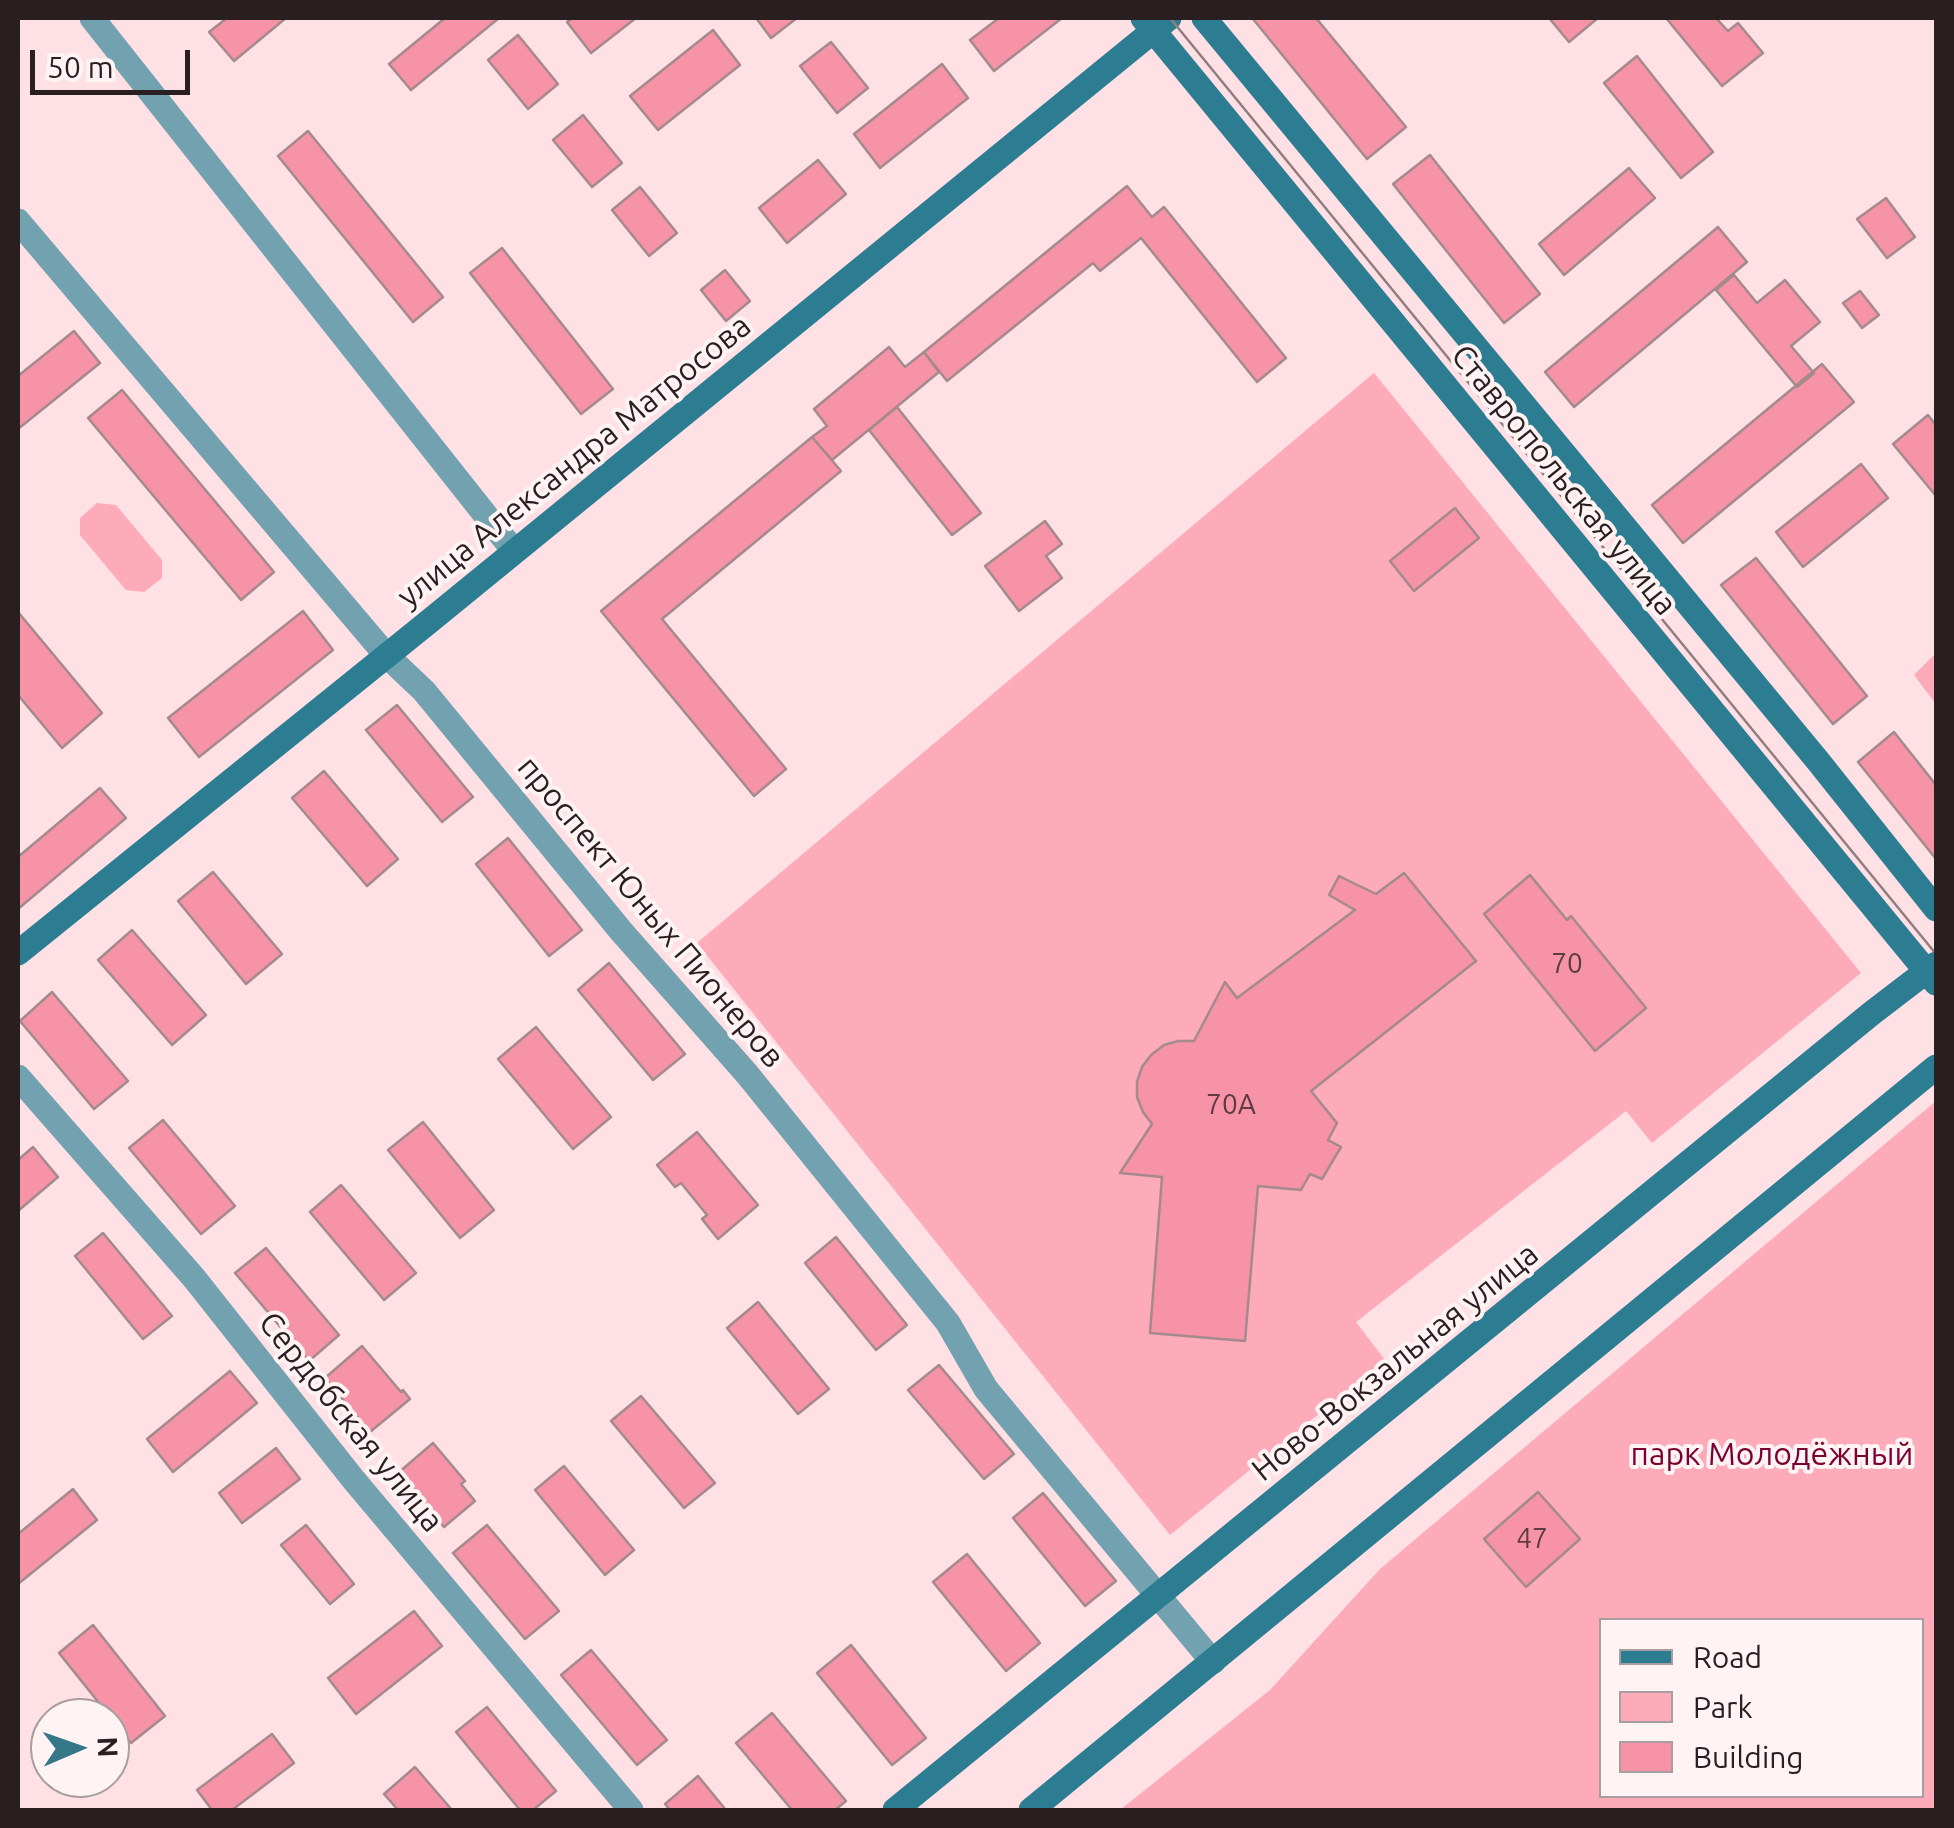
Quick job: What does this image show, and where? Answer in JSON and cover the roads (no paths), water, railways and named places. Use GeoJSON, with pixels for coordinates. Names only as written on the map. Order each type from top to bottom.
{"type":"FeatureCollection","features":[{"type":"Feature","properties":{"kind":"street"},"geometry":{"type":"LineString","coordinates":[[92,18],[514,551]]}},
{"type":"Feature","properties":{"kind":"street","name":"Ставропольская улица"},"geometry":{"type":"LineString","coordinates":[[1204,18],[1936,909]]}},
{"type":"Feature","properties":{"kind":"street","name":"улица Александра Матросова"},"geometry":{"type":"LineString","coordinates":[[18,953],[1045,120],[1155,22]]}},
{"type":"Feature","properties":{"kind":"street","name":"Ставропольская улица"},"geometry":{"type":"LineString","coordinates":[[1155,22],[1933,973]]}},
{"type":"Feature","properties":{"kind":"street","name":"проспект Юных Пионеров"},"geometry":{"type":"LineString","coordinates":[[18,220],[386,656],[424,691],[759,1090],[948,1323],[986,1389],[1213,1662]]}},
{"type":"Feature","properties":{"kind":"street","name":"Ново-Вокзальная улица"},"geometry":{"type":"LineString","coordinates":[[895,1810],[1872,1013],[1933,973]]}},
{"type":"Feature","properties":{"kind":"street"},"geometry":{"type":"LineString","coordinates":[[1030,1810],[1936,1067]]}},
{"type":"Feature","properties":{"kind":"street","name":"Сердобская улица"},"geometry":{"type":"LineString","coordinates":[[18,1077],[194,1278],[353,1479],[632,1810]]}},
{"type":"Feature","properties":{"kind":"tram line"},"geometry":{"type":"LineString","coordinates":[[1170,18],[1936,954]]}},
{"type":"Feature","properties":{"kind":"park label","name":"парк Молодёжный"},"geometry":{"type":"Point","coordinates":[1772,1454]}}]}
